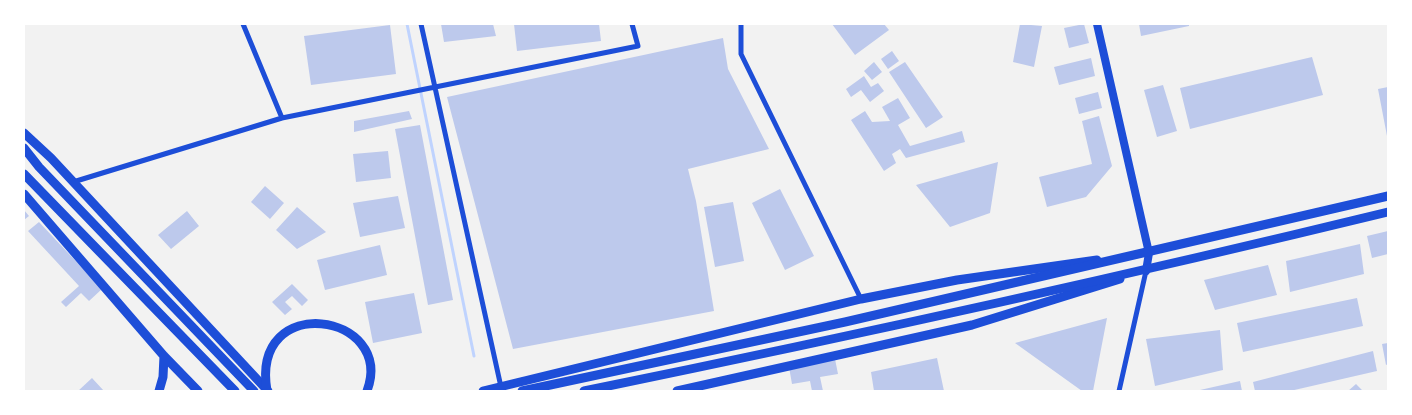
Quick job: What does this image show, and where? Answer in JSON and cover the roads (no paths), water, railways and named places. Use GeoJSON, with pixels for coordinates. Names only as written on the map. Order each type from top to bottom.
{"type":"FeatureCollection","features":[{"type":"Feature","properties":{"kind":"main road"},"geometry":{"type":"LineString","coordinates":[[24,133],[73,182],[267,391]]}},
{"type":"Feature","properties":{"kind":"main road"},"geometry":{"type":"LineString","coordinates":[[24,148],[39,167],[254,391]]}},
{"type":"Feature","properties":{"kind":"main road"},"geometry":{"type":"LineString","coordinates":[[26,176],[235,391]]}},
{"type":"Feature","properties":{"kind":"main road"},"geometry":{"type":"LineString","coordinates":[[24,194],[164,356],[198,391]]}},
{"type":"Feature","properties":{"kind":"main road"},"geometry":{"type":"LineString","coordinates":[[522,391],[844,322],[1149,253],[1388,196]]}},
{"type":"Feature","properties":{"kind":"main road"},"geometry":{"type":"LineString","coordinates":[[584,391],[849,336],[1146,271],[1388,212]]}},
{"type":"Feature","properties":{"kind":"main road"},"geometry":{"type":"LineString","coordinates":[[483,391],[862,299],[957,280],[1149,253]]}},
{"type":"Feature","properties":{"kind":"main road"},"geometry":{"type":"LineString","coordinates":[[678,391],[972,326],[1146,271]]}},
{"type":"Feature","properties":{"kind":"main road"},"geometry":{"type":"LineString","coordinates":[[267,391],[265,366],[272,349],[282,336],[296,327],[311,322],[328,323],[343,329],[356,339],[365,353],[370,369],[367,391]]}},
{"type":"Feature","properties":{"kind":"main road"},"geometry":{"type":"LineString","coordinates":[[158,391],[163,377],[164,356]]}},
{"type":"Feature","properties":{"kind":"street"},"geometry":{"type":"LineString","coordinates":[[243,24],[282,118]]}},
{"type":"Feature","properties":{"kind":"street"},"geometry":{"type":"LineString","coordinates":[[421,24],[501,387]]}},
{"type":"Feature","properties":{"kind":"street"},"geometry":{"type":"LineString","coordinates":[[73,182],[282,118],[410,94],[638,46],[632,24]]}},
{"type":"Feature","properties":{"kind":"street"},"geometry":{"type":"LineString","coordinates":[[741,24],[741,54],[862,299]]}},
{"type":"Feature","properties":{"kind":"street"},"geometry":{"type":"LineString","coordinates":[[1097,24],[1149,253],[1119,391]]}},
{"type":"Feature","properties":{"kind":"waterway"},"geometry":{"type":"LineString","coordinates":[[407,24],[474,356]]}}]}
